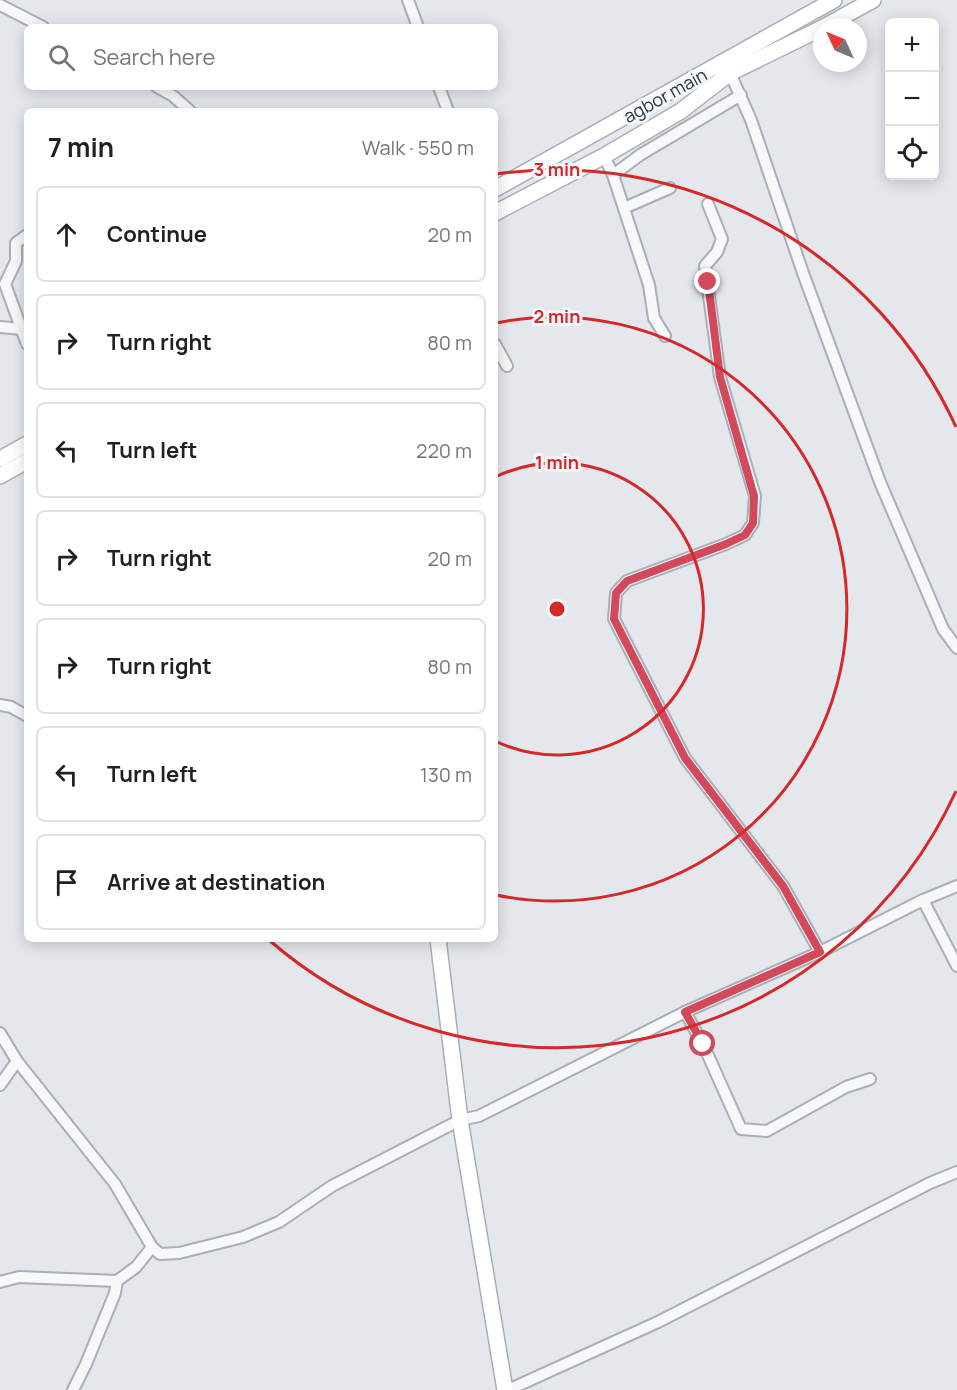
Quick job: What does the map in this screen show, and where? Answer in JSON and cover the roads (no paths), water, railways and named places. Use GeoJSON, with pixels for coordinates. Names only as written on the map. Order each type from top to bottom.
{"type":"FeatureCollection","features":[{"type":"Feature","properties":{"kind":"main road","name":"agbor main"},"geometry":{"type":"LineString","coordinates":[[498,187],[834,0]]}},
{"type":"Feature","properties":{"kind":"main road","name":"agbor main"},"geometry":{"type":"LineString","coordinates":[[841,18],[873,0]]}},
{"type":"Feature","properties":{"kind":"main road","name":"agbor main"},"geometry":{"type":"LineString","coordinates":[[498,211],[604,156],[681,111],[730,73],[813,33]]}},
{"type":"Feature","properties":{"kind":"main road"},"geometry":{"type":"LineString","coordinates":[[0,459],[24,446]]}},
{"type":"Feature","properties":{"kind":"main road"},"geometry":{"type":"LineString","coordinates":[[0,476],[24,464]]}},
{"type":"Feature","properties":{"kind":"main road"},"geometry":{"type":"LineString","coordinates":[[438,942],[460,1120],[506,1390]]}},
{"type":"Feature","properties":{"kind":"street"},"geometry":{"type":"LineString","coordinates":[[408,0],[417,24]]}},
{"type":"Feature","properties":{"kind":"street"},"geometry":{"type":"LineString","coordinates":[[0,5],[37,24]]}},
{"type":"Feature","properties":{"kind":"street"},"geometry":{"type":"LineString","coordinates":[[730,73],[741,95],[803,273],[880,482],[943,629],[957,648]]}},
{"type":"Feature","properties":{"kind":"street"},"geometry":{"type":"LineString","coordinates":[[162,90],[187,108]]}},
{"type":"Feature","properties":{"kind":"street"},"geometry":{"type":"LineString","coordinates":[[440,90],[447,108]]}},
{"type":"Feature","properties":{"kind":"street"},"geometry":{"type":"LineString","coordinates":[[613,175],[640,155],[741,95]]}},
{"type":"Feature","properties":{"kind":"street"},"geometry":{"type":"LineString","coordinates":[[604,156],[613,175],[649,285],[654,318],[665,336]]}},
{"type":"Feature","properties":{"kind":"street"},"geometry":{"type":"LineString","coordinates":[[624,208],[670,188]]}},
{"type":"Feature","properties":{"kind":"street"},"geometry":{"type":"LineString","coordinates":[[708,204],[722,239],[717,252],[705,266],[720,377],[754,496],[753,523],[745,535],[726,544],[627,581],[616,593],[614,619],[685,758],[783,886],[820,952]]}},
{"type":"Feature","properties":{"kind":"street"},"geometry":{"type":"LineString","coordinates":[[24,237],[16,243],[16,261],[5,284],[24,335]]}},
{"type":"Feature","properties":{"kind":"street"},"geometry":{"type":"LineString","coordinates":[[0,327],[22,329]]}},
{"type":"Feature","properties":{"kind":"street"},"geometry":{"type":"LineString","coordinates":[[498,350],[507,366]]}},
{"type":"Feature","properties":{"kind":"street"},"geometry":{"type":"LineString","coordinates":[[0,705],[11,707],[24,714]]}},
{"type":"Feature","properties":{"kind":"street"},"geometry":{"type":"LineString","coordinates":[[0,1033],[17,1061],[115,1184],[152,1247],[160,1254],[179,1254],[243,1237],[279,1222],[333,1186],[460,1120],[478,1116],[685,1012],[820,952],[923,900],[957,886]]}},
{"type":"Feature","properties":{"kind":"street"},"geometry":{"type":"LineString","coordinates":[[923,900],[957,966]]}},
{"type":"Feature","properties":{"kind":"street"},"geometry":{"type":"LineString","coordinates":[[685,1012],[703,1044],[741,1129],[766,1131],[846,1087],[870,1079]]}},
{"type":"Feature","properties":{"kind":"street"},"geometry":{"type":"LineString","coordinates":[[0,1085],[17,1061]]}},
{"type":"Feature","properties":{"kind":"street"},"geometry":{"type":"LineString","coordinates":[[506,1390],[658,1322],[930,1183],[957,1172]]}},
{"type":"Feature","properties":{"kind":"street"},"geometry":{"type":"LineString","coordinates":[[0,1282],[19,1277],[117,1281],[136,1267],[152,1247]]}},
{"type":"Feature","properties":{"kind":"street"},"geometry":{"type":"LineString","coordinates":[[73,1390],[115,1293],[117,1281]]}}]}
